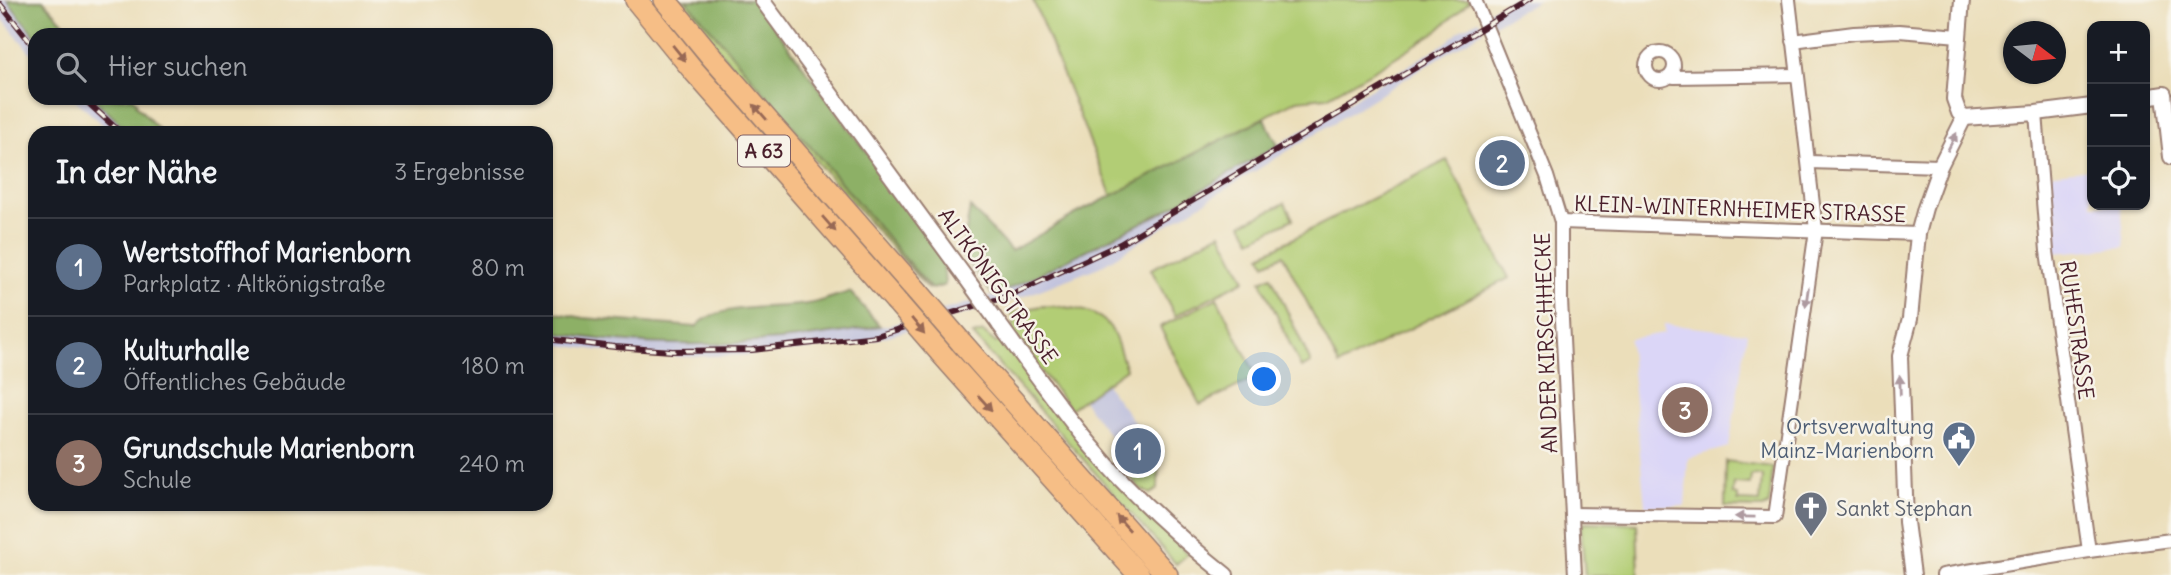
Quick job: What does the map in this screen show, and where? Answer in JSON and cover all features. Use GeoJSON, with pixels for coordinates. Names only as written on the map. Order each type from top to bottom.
{"type":"FeatureCollection","features":[{"type":"Feature","properties":{"kind":"highway","name":"A 63"},"geometry":{"type":"LineString","coordinates":[[636,0],[940,352],[1139,575]]}},
{"type":"Feature","properties":{"kind":"highway","name":"A 63"},"geometry":{"type":"LineString","coordinates":[[665,0],[1167,575]]}},
{"type":"Feature","properties":{"kind":"street","name":"ALTKÖNIGSTRASSE"},"geometry":{"type":"LineString","coordinates":[[762,0],[1067,415],[1113,471],[1179,537],[1226,575]]}},
{"type":"Feature","properties":{"kind":"street","name":"AN DER KIRSCHHECKE"},"geometry":{"type":"LineString","coordinates":[[1475,0],[1547,176],[1561,222],[1561,300],[1576,575]]}},
{"type":"Feature","properties":{"kind":"street"},"geometry":{"type":"LineString","coordinates":[[1572,514],[1775,517],[1816,230],[1789,0]]}},
{"type":"Feature","properties":{"kind":"street"},"geometry":{"type":"LineString","coordinates":[[1962,0],[1954,99],[1964,118],[2087,107]]}},
{"type":"Feature","properties":{"kind":"street"},"geometry":{"type":"LineString","coordinates":[[1793,41],[1854,33],[1899,31],[1959,36]]}},
{"type":"Feature","properties":{"kind":"street"},"geometry":{"type":"LineString","coordinates":[[1671,75],[1797,75]]}},
{"type":"Feature","properties":{"kind":"street"},"geometry":{"type":"LineString","coordinates":[[2150,96],[2167,91],[2171,157]]}},
{"type":"Feature","properties":{"kind":"street","name":"RUHESTRASSE"},"geometry":{"type":"LineString","coordinates":[[2036,113],[2047,251],[2088,551]]}},
{"type":"Feature","properties":{"kind":"street"},"geometry":{"type":"LineString","coordinates":[[1913,575],[1906,522],[1901,349],[1910,319],[1918,234],[1924,208],[1940,166],[1964,118]]}},
{"type":"Feature","properties":{"kind":"street"},"geometry":{"type":"LineString","coordinates":[[1809,162],[1940,166]]}},
{"type":"Feature","properties":{"kind":"street","name":"KLEIN-WINTERNHEIMER STRASSE"},"geometry":{"type":"LineString","coordinates":[[1561,222],[1918,234]]}},
{"type":"Feature","properties":{"kind":"street"},"geometry":{"type":"LineString","coordinates":[[1943,575],[2171,540]]}},
{"type":"Feature","properties":{"kind":"shaded area"},"geometry":{"type":"Polygon","coordinates":[[[0,0],[7,0],[29,28],[28,50],[0,16],[0,0]]]}},
{"type":"Feature","properties":{"kind":"shaded area"},"geometry":{"type":"Polygon","coordinates":[[[1510,0],[1539,0],[1492,26],[1485,12],[1510,0]]]}},
{"type":"Feature","properties":{"kind":"shaded area"},"geometry":{"type":"Polygon","coordinates":[[[1479,20],[1483,31],[1099,267],[1014,300],[860,344],[752,355],[681,357],[611,352],[553,344],[553,332],[611,340],[690,344],[813,337],[890,325],[997,295],[1161,213],[1447,42],[1461,29],[1479,20]]]}},
{"type":"Feature","properties":{"kind":"shaded area"},"geometry":{"type":"Polygon","coordinates":[[[81,105],[100,105],[123,126],[104,126],[81,105]]]}},
{"type":"Feature","properties":{"kind":"shaded area"},"geometry":{"type":"Polygon","coordinates":[[[2087,170],[2087,210],[2121,210],[2125,247],[2054,253],[2047,174],[2087,170]]]}},
{"type":"Feature","properties":{"kind":"shaded area"},"geometry":{"type":"Polygon","coordinates":[[[1664,324],[1747,333],[1729,447],[1688,458],[1685,506],[1645,506],[1629,339],[1664,333],[1664,324]]]}},
{"type":"Feature","properties":{"kind":"shaded area"},"geometry":{"type":"Polygon","coordinates":[[[1105,383],[1141,431],[1119,448],[1083,400],[1105,383]]]}},
{"type":"Feature","properties":{"kind":"green space"},"geometry":{"type":"Polygon","coordinates":[[[7,0],[43,0],[69,28],[29,28],[7,0]]]}},
{"type":"Feature","properties":{"kind":"green space"},"geometry":{"type":"Polygon","coordinates":[[[678,0],[686,0],[930,288],[928,289],[725,57],[678,0]]]}},
{"type":"Feature","properties":{"kind":"green space"},"geometry":{"type":"Polygon","coordinates":[[[686,0],[755,0],[943,257],[945,285],[930,288],[686,0]]]}},
{"type":"Feature","properties":{"kind":"green space"},"geometry":{"type":"Polygon","coordinates":[[[1033,0],[1471,0],[1437,31],[1327,97],[1297,100],[1112,197],[1033,0]]]}},
{"type":"Feature","properties":{"kind":"green space"},"geometry":{"type":"Polygon","coordinates":[[[100,105],[136,105],[156,126],[123,126],[100,105]]]}},
{"type":"Feature","properties":{"kind":"green space"},"geometry":{"type":"Polygon","coordinates":[[[1264,118],[1278,145],[1161,213],[997,295],[992,294],[962,255],[970,207],[1011,251],[1076,214],[1264,118]]]}},
{"type":"Feature","properties":{"kind":"green space"},"geometry":{"type":"Polygon","coordinates":[[[1447,160],[1509,278],[1339,365],[1283,255],[1265,264],[1261,255],[1447,160]]]}},
{"type":"Feature","properties":{"kind":"green space"},"geometry":{"type":"Polygon","coordinates":[[[1285,203],[1293,219],[1251,240],[1242,224],[1285,203]]]}},
{"type":"Feature","properties":{"kind":"green space"},"geometry":{"type":"Polygon","coordinates":[[[1221,233],[1245,280],[1175,316],[1151,269],[1221,233]]]}},
{"type":"Feature","properties":{"kind":"green space"},"geometry":{"type":"Polygon","coordinates":[[[1271,276],[1311,363],[1301,368],[1261,281],[1271,276]]]}},
{"type":"Feature","properties":{"kind":"green space"},"geometry":{"type":"Polygon","coordinates":[[[850,292],[880,326],[797,338],[713,344],[629,342],[553,332],[553,312],[584,318],[696,327],[719,313],[813,303],[850,292]]]}},
{"type":"Feature","properties":{"kind":"green space"},"geometry":{"type":"Polygon","coordinates":[[[1217,298],[1257,377],[1200,405],[1160,327],[1217,298]]]}},
{"type":"Feature","properties":{"kind":"green space"},"geometry":{"type":"Polygon","coordinates":[[[1041,306],[1078,309],[1104,321],[1115,336],[1126,369],[1070,409],[1011,332],[1015,320],[1010,313],[1041,306]]]}},
{"type":"Feature","properties":{"kind":"green space"},"geometry":{"type":"Polygon","coordinates":[[[983,332],[996,343],[1004,338],[1149,516],[1188,554],[1176,564],[973,335],[983,332]]]}},
{"type":"Feature","properties":{"kind":"green space"},"geometry":{"type":"Polygon","coordinates":[[[1159,449],[1158,489],[1150,494],[1139,488],[1129,475],[1159,449]]]}},
{"type":"Feature","properties":{"kind":"green space"},"geometry":{"type":"Polygon","coordinates":[[[1726,461],[1773,467],[1769,505],[1763,508],[1725,507],[1726,461]],[[1751,475],[1750,484],[1734,483],[1733,494],[1738,495],[1738,501],[1760,502],[1762,476],[1751,475]]]}},
{"type":"Feature","properties":{"kind":"green space"},"geometry":{"type":"Polygon","coordinates":[[[1586,522],[1637,524],[1639,575],[1585,575],[1581,528],[1586,522]]]}},
{"type":"Feature","properties":{"kind":"railway"},"geometry":{"type":"LineString","coordinates":[[553,340],[672,351],[752,350],[876,336],[1008,296],[1120,244],[1529,0]]}},
{"type":"Feature","properties":{"kind":"railway"},"geometry":{"type":"LineString","coordinates":[[0,4],[28,39]]}},
{"type":"Feature","properties":{"kind":"railway"},"geometry":{"type":"LineString","coordinates":[[91,105],[113,126]]}},
{"type":"Feature","properties":{"kind":"place","name":"Kulturhalle"},"geometry":{"type":"Point","coordinates":[1502,163]}},
{"type":"Feature","properties":{"kind":"place","name":"Grundschule Marienborn"},"geometry":{"type":"Point","coordinates":[1685,410]}},
{"type":"Feature","properties":{"kind":"place","name":"Wertstoffhof Marienborn"},"geometry":{"type":"Point","coordinates":[1138,451]}},
{"type":"Feature","properties":{"kind":"place","name":"Ortsverwaltung Mainz-Marienborn"},"geometry":{"type":"Point","coordinates":[1959,468]}},
{"type":"Feature","properties":{"kind":"place","name":"Sankt Stephan"},"geometry":{"type":"Point","coordinates":[1811,538]}}]}
